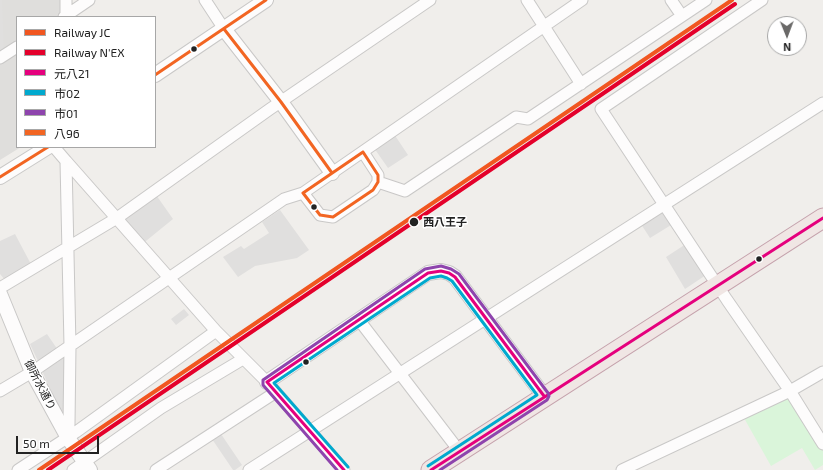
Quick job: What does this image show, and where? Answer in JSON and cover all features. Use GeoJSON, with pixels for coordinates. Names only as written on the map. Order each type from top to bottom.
{"type":"FeatureCollection","features":[{"type":"Feature","properties":{"kind":"highway"},"geometry":{"type":"LineString","coordinates":[[431,470],[823,218]]}},
{"type":"Feature","properties":{"kind":"street"},"geometry":{"type":"LineString","coordinates":[[65,16],[66,0]]}},
{"type":"Feature","properties":{"kind":"street"},"geometry":{"type":"LineString","coordinates":[[66,16],[89,0]]}},
{"type":"Feature","properties":{"kind":"street"},"geometry":{"type":"LineString","coordinates":[[205,0],[224,29],[281,102],[332,173]]}},
{"type":"Feature","properties":{"kind":"street"},"geometry":{"type":"LineString","coordinates":[[156,74],[266,0]]}},
{"type":"Feature","properties":{"kind":"street"},"geometry":{"type":"LineString","coordinates":[[0,288],[117,218],[281,102],[430,0]]}},
{"type":"Feature","properties":{"kind":"street"},"geometry":{"type":"LineString","coordinates":[[527,0],[581,84]]}},
{"type":"Feature","properties":{"kind":"street"},"geometry":{"type":"LineString","coordinates":[[0,391],[32,372],[284,199],[303,193],[582,0]]}},
{"type":"Feature","properties":{"kind":"street"},"geometry":{"type":"LineString","coordinates":[[671,0],[682,16]]}},
{"type":"Feature","properties":{"kind":"street"},"geometry":{"type":"LineString","coordinates":[[378,182],[405,191],[516,117],[528,119],[706,0]]}},
{"type":"Feature","properties":{"kind":"street"},"geometry":{"type":"LineString","coordinates":[[762,0],[601,109],[718,286],[790,391],[823,444]]}},
{"type":"Feature","properties":{"kind":"street"},"geometry":{"type":"LineString","coordinates":[[0,58],[16,48]]}},
{"type":"Feature","properties":{"kind":"street"},"geometry":{"type":"LineString","coordinates":[[249,470],[823,103]]}},
{"type":"Feature","properties":{"kind":"street"},"geometry":{"type":"LineString","coordinates":[[0,177],[46,148]]}},
{"type":"Feature","properties":{"kind":"street"},"geometry":{"type":"LineString","coordinates":[[55,148],[216,331],[271,387],[344,470]]}},
{"type":"Feature","properties":{"kind":"street"},"geometry":{"type":"LineString","coordinates":[[303,193],[320,215],[333,217],[373,190],[378,182],[378,175],[363,152]]}},
{"type":"Feature","properties":{"kind":"street"},"geometry":{"type":"LineString","coordinates":[[66,161],[70,346],[68,438]]}},
{"type":"Feature","properties":{"kind":"street"},"geometry":{"type":"LineString","coordinates":[[156,470],[271,387],[358,320],[428,273],[434,271],[449,273],[455,277],[544,396]]}},
{"type":"Feature","properties":{"kind":"street","name":"御所水通り"},"geometry":{"type":"LineString","coordinates":[[0,294],[32,372],[68,438],[87,466]]}},
{"type":"Feature","properties":{"kind":"street"},"geometry":{"type":"LineString","coordinates":[[358,320],[460,452]]}},
{"type":"Feature","properties":{"kind":"street"},"geometry":{"type":"LineString","coordinates":[[18,470],[68,438],[216,331]]}},
{"type":"Feature","properties":{"kind":"street"},"geometry":{"type":"LineString","coordinates":[[73,470],[87,466],[161,408],[243,359]]}},
{"type":"Feature","properties":{"kind":"street"},"geometry":{"type":"LineString","coordinates":[[622,470],[790,391],[823,372]]}},
{"type":"Feature","properties":{"kind":"shaded area"},"geometry":{"type":"Polygon","coordinates":[[[0,0],[66,0],[66,16],[16,16],[16,148],[19,148],[0,160],[0,0]]]}},
{"type":"Feature","properties":{"kind":"shaded area"},"geometry":{"type":"Polygon","coordinates":[[[0,0],[2,0],[4,55],[0,58],[0,0]]]}},
{"type":"Feature","properties":{"kind":"shaded area"},"geometry":{"type":"Polygon","coordinates":[[[392,131],[408,155],[388,168],[374,148],[392,131]]]}},
{"type":"Feature","properties":{"kind":"shaded area"},"geometry":{"type":"Polygon","coordinates":[[[154,192],[173,219],[141,245],[117,218],[154,192]]]}},
{"type":"Feature","properties":{"kind":"shaded area"},"geometry":{"type":"Polygon","coordinates":[[[658,208],[662,214],[668,210],[676,222],[650,238],[639,221],[658,208]]]}},
{"type":"Feature","properties":{"kind":"shaded area"},"geometry":{"type":"Polygon","coordinates":[[[280,210],[309,250],[297,258],[255,266],[238,277],[223,257],[241,246],[244,249],[269,233],[262,222],[280,210]]]}},
{"type":"Feature","properties":{"kind":"shaded area"},"geometry":{"type":"Polygon","coordinates":[[[15,234],[33,268],[5,280],[0,274],[0,241],[15,234]]]}},
{"type":"Feature","properties":{"kind":"shaded area"},"geometry":{"type":"Polygon","coordinates":[[[689,242],[709,273],[685,289],[666,257],[689,242]]]}},
{"type":"Feature","properties":{"kind":"shaded area"},"geometry":{"type":"Polygon","coordinates":[[[184,309],[189,315],[176,325],[171,319],[184,309]]]}},
{"type":"Feature","properties":{"kind":"shaded area"},"geometry":{"type":"Polygon","coordinates":[[[47,334],[60,353],[70,346],[69,424],[54,398],[30,344],[47,334]]]}},
{"type":"Feature","properties":{"kind":"shaded area"},"geometry":{"type":"Polygon","coordinates":[[[221,434],[242,465],[235,470],[233,470],[212,439],[221,434]]]}},
{"type":"Feature","properties":{"kind":"green space"},"geometry":{"type":"Polygon","coordinates":[[[789,397],[823,451],[823,465],[815,470],[802,448],[771,466],[744,418],[789,397]]]}},
{"type":"Feature","properties":{"kind":"rail line","name":"JC"},"geometry":{"type":"LineString","coordinates":[[39,470],[732,0]]}},
{"type":"Feature","properties":{"kind":"rail line","name":"N'EX"},"geometry":{"type":"LineString","coordinates":[[48,470],[735,4]]}},
{"type":"Feature","properties":{"kind":"transit line","name":"八96"},"geometry":{"type":"LineString","coordinates":[[156,74],[266,0]]}},
{"type":"Feature","properties":{"kind":"transit line","name":"八96"},"geometry":{"type":"LineString","coordinates":[[224,29],[281,102],[332,173]]}},
{"type":"Feature","properties":{"kind":"transit line","name":"八96"},"geometry":{"type":"LineString","coordinates":[[0,177],[46,148]]}},
{"type":"Feature","properties":{"kind":"transit line","name":"八96"},"geometry":{"type":"LineString","coordinates":[[363,152],[378,175],[378,182],[373,190],[333,217],[320,215],[303,193],[363,152]]}},
{"type":"Feature","properties":{"kind":"transit line","name":"元八21"},"geometry":{"type":"LineString","coordinates":[[431,470],[823,218]]}},
{"type":"Feature","properties":{"kind":"transit line","name":"市01"},"geometry":{"type":"LineString","coordinates":[[337,470],[263,385],[263,380],[425,269],[441,266],[451,269],[459,274],[549,396],[547,400],[440,470]]}},
{"type":"Feature","properties":{"kind":"transit line","name":"元八21"},"geometry":{"type":"LineString","coordinates":[[344,470],[267,382],[428,273],[441,271],[449,273],[455,277],[544,396]]}},
{"type":"Feature","properties":{"kind":"transit line","name":"市02"},"geometry":{"type":"LineString","coordinates":[[348,467],[274,383],[430,278],[441,276],[452,281],[537,395],[428,466]]}},
{"type":"Feature","properties":{"kind":"place","name":"西八王子"},"geometry":{"type":"Point","coordinates":[414,222]}}]}
